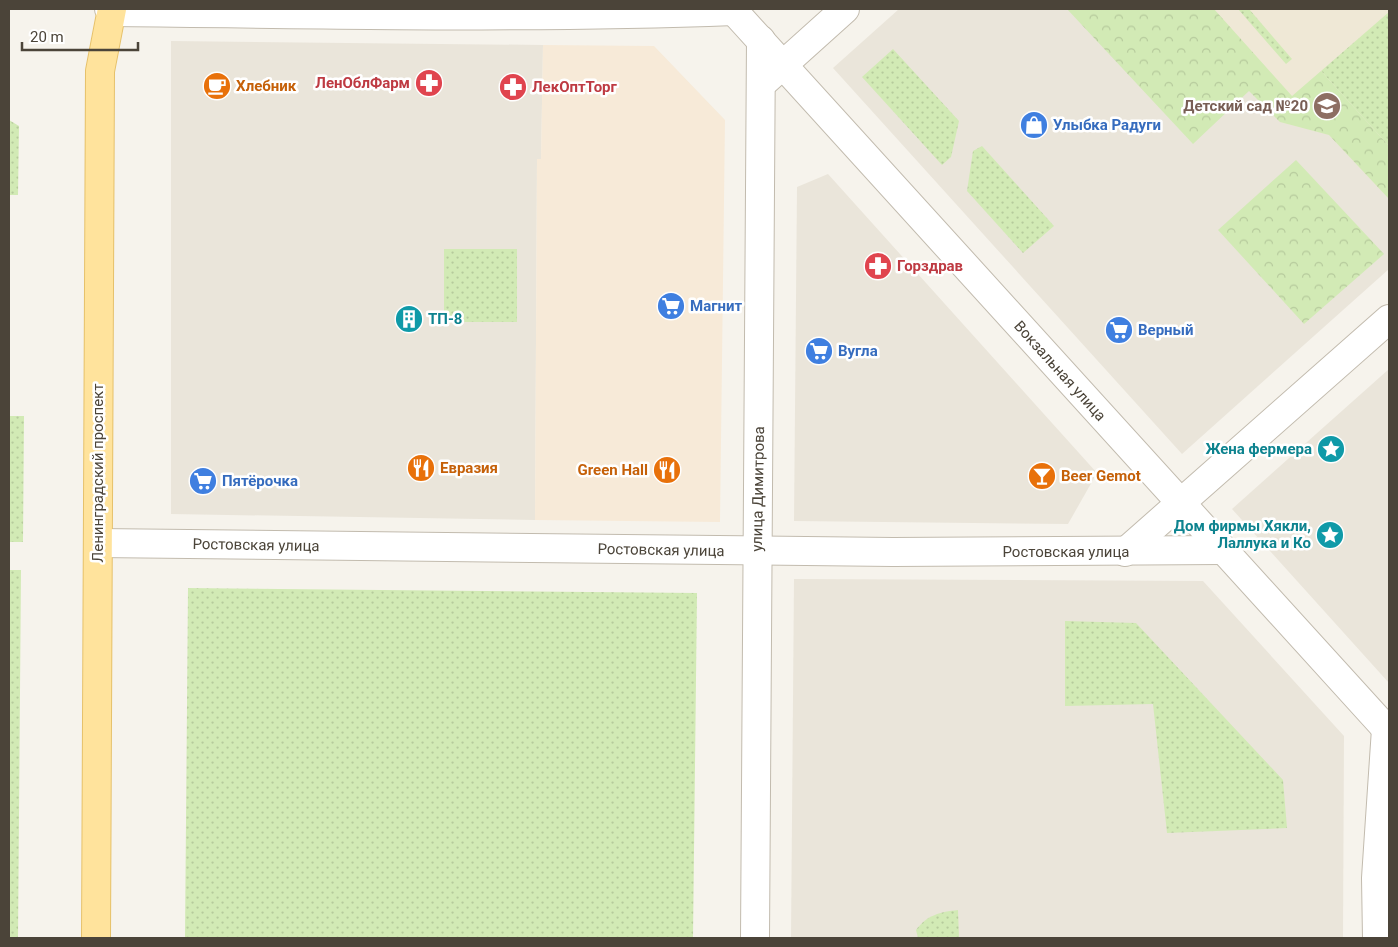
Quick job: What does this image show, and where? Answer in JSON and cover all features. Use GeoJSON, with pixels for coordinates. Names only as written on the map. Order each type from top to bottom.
{"type":"FeatureCollection","features":[{"type":"Feature","properties":{"kind":"main road","name":"Ленинградский проспект"},"geometry":{"type":"LineString","coordinates":[[96,938],[100,71],[111,10]]}},
{"type":"Feature","properties":{"kind":"street"},"geometry":{"type":"LineString","coordinates":[[760,85],[845,9]]}},
{"type":"Feature","properties":{"kind":"street"},"geometry":{"type":"LineString","coordinates":[[111,10],[519,15],[626,15],[733,10]]}},
{"type":"Feature","properties":{"kind":"street","name":"Вокзальная улица"},"geometry":{"type":"LineString","coordinates":[[733,10],[1388,731]]}},
{"type":"Feature","properties":{"kind":"street","name":"улица Димитрова"},"geometry":{"type":"LineString","coordinates":[[755,938],[761,40]]}},
{"type":"Feature","properties":{"kind":"street"},"geometry":{"type":"LineString","coordinates":[[1125,552],[1389,319]]}},
{"type":"Feature","properties":{"kind":"street","name":"Ростовская улица"},"geometry":{"type":"LineString","coordinates":[[98,543],[758,551],[1125,552],[1223,550]]}},
{"type":"Feature","properties":{"kind":"street"},"geometry":{"type":"LineString","coordinates":[[1377,938],[1383,872],[1388,731]]}},
{"type":"Feature","properties":{"kind":"shaded area"},"geometry":{"type":"Polygon","coordinates":[[[899,9],[1389,9],[1389,269],[1182,454],[833,68],[899,9]]]}},
{"type":"Feature","properties":{"kind":"shaded area","name":"Детский сад №20"},"geometry":{"type":"Polygon","coordinates":[[[1172,9],[1389,9],[1389,199],[1329,135],[1280,122],[1172,9]]]}},
{"type":"Feature","properties":{"kind":"shaded area"},"geometry":{"type":"Polygon","coordinates":[[[171,41],[543,45],[541,160],[537,160],[535,520],[171,514],[171,41]]]}},
{"type":"Feature","properties":{"kind":"shaded area"},"geometry":{"type":"Polygon","coordinates":[[[543,45],[654,46],[725,120],[720,522],[535,520],[537,159],[541,159],[543,45]]]}},
{"type":"Feature","properties":{"kind":"shaded area"},"geometry":{"type":"Polygon","coordinates":[[[828,174],[1097,473],[1068,524],[794,521],[797,187],[828,174]]]}},
{"type":"Feature","properties":{"kind":"shaded area"},"geometry":{"type":"Polygon","coordinates":[[[1389,369],[1389,683],[1232,509],[1389,369]]]}},
{"type":"Feature","properties":{"kind":"shaded area"},"geometry":{"type":"Polygon","coordinates":[[[794,579],[1203,581],[1344,736],[1343,938],[791,938],[794,579]]]}},
{"type":"Feature","properties":{"kind":"green space"},"geometry":{"type":"Polygon","coordinates":[[[1067,9],[1214,9],[1292,96],[1321,71],[1389,146],[1389,199],[1329,135],[1280,122],[1249,91],[1193,144],[1067,9]]]}},
{"type":"Feature","properties":{"kind":"green space"},"geometry":{"type":"Polygon","coordinates":[[[1238,9],[1249,9],[1292,59],[1286,64],[1238,9]]]}},
{"type":"Feature","properties":{"kind":"green space"},"geometry":{"type":"Polygon","coordinates":[[[1389,12],[1389,146],[1321,71],[1389,12]]]}},
{"type":"Feature","properties":{"kind":"green space"},"geometry":{"type":"Polygon","coordinates":[[[893,49],[959,121],[951,157],[942,165],[862,77],[893,49]]]}},
{"type":"Feature","properties":{"kind":"green space"},"geometry":{"type":"Polygon","coordinates":[[[9,120],[19,126],[18,195],[9,195],[9,120]]]}},
{"type":"Feature","properties":{"kind":"green space"},"geometry":{"type":"Polygon","coordinates":[[[982,146],[1054,226],[1023,253],[967,191],[973,151],[982,146]]]}},
{"type":"Feature","properties":{"kind":"green space"},"geometry":{"type":"Polygon","coordinates":[[[1296,160],[1384,254],[1304,324],[1218,230],[1296,160]]]}},
{"type":"Feature","properties":{"kind":"green space"},"geometry":{"type":"Polygon","coordinates":[[[444,249],[517,249],[517,322],[444,322],[444,249]]]}},
{"type":"Feature","properties":{"kind":"green space"},"geometry":{"type":"Polygon","coordinates":[[[9,416],[24,416],[23,542],[9,542],[9,416]]]}},
{"type":"Feature","properties":{"kind":"green space"},"geometry":{"type":"Polygon","coordinates":[[[9,570],[21,570],[18,938],[9,938],[9,570]]]}},
{"type":"Feature","properties":{"kind":"green space"},"geometry":{"type":"Polygon","coordinates":[[[188,588],[697,593],[693,938],[185,938],[188,588]]]}},
{"type":"Feature","properties":{"kind":"green space"},"geometry":{"type":"Polygon","coordinates":[[[1065,621],[1136,623],[1283,780],[1287,828],[1167,833],[1153,704],[1065,706],[1065,621]]]}},
{"type":"Feature","properties":{"kind":"green space"},"geometry":{"type":"Polygon","coordinates":[[[958,910],[959,938],[918,938],[916,930],[929,918],[940,913],[958,910]]]}},
{"type":"Feature","properties":{"kind":"place","name":"ЛенОблФарм"},"geometry":{"type":"Point","coordinates":[429,83]}},
{"type":"Feature","properties":{"kind":"place","name":"Хлебник"},"geometry":{"type":"Point","coordinates":[217,86]}},
{"type":"Feature","properties":{"kind":"place","name":"ЛекОптТорг"},"geometry":{"type":"Point","coordinates":[513,87]}},
{"type":"Feature","properties":{"kind":"place","name":"Детский сад №20"},"geometry":{"type":"Point","coordinates":[1327,106]}},
{"type":"Feature","properties":{"kind":"place","name":"Улыбка Радуги"},"geometry":{"type":"Point","coordinates":[1034,125]}},
{"type":"Feature","properties":{"kind":"place","name":"Горздрав"},"geometry":{"type":"Point","coordinates":[878,266]}},
{"type":"Feature","properties":{"kind":"place","name":"Магнит"},"geometry":{"type":"Point","coordinates":[671,306]}},
{"type":"Feature","properties":{"kind":"place","name":"ТП-8"},"geometry":{"type":"Point","coordinates":[409,319]}},
{"type":"Feature","properties":{"kind":"place","name":"Верный"},"geometry":{"type":"Point","coordinates":[1119,330]}},
{"type":"Feature","properties":{"kind":"place","name":"Вугла"},"geometry":{"type":"Point","coordinates":[819,351]}},
{"type":"Feature","properties":{"kind":"place","name":"Жена фермера"},"geometry":{"type":"Point","coordinates":[1331,449]}},
{"type":"Feature","properties":{"kind":"place","name":"Евразия"},"geometry":{"type":"Point","coordinates":[421,468]}},
{"type":"Feature","properties":{"kind":"place","name":"Green Hall"},"geometry":{"type":"Point","coordinates":[667,470]}},
{"type":"Feature","properties":{"kind":"place","name":"Beer Gemot"},"geometry":{"type":"Point","coordinates":[1042,476]}},
{"type":"Feature","properties":{"kind":"place","name":"Пятёрочка"},"geometry":{"type":"Point","coordinates":[203,481]}},
{"type":"Feature","properties":{"kind":"place","name":"Дом фирмы Хякли, Лаллука и Ко"},"geometry":{"type":"Point","coordinates":[1330,535]}}]}
